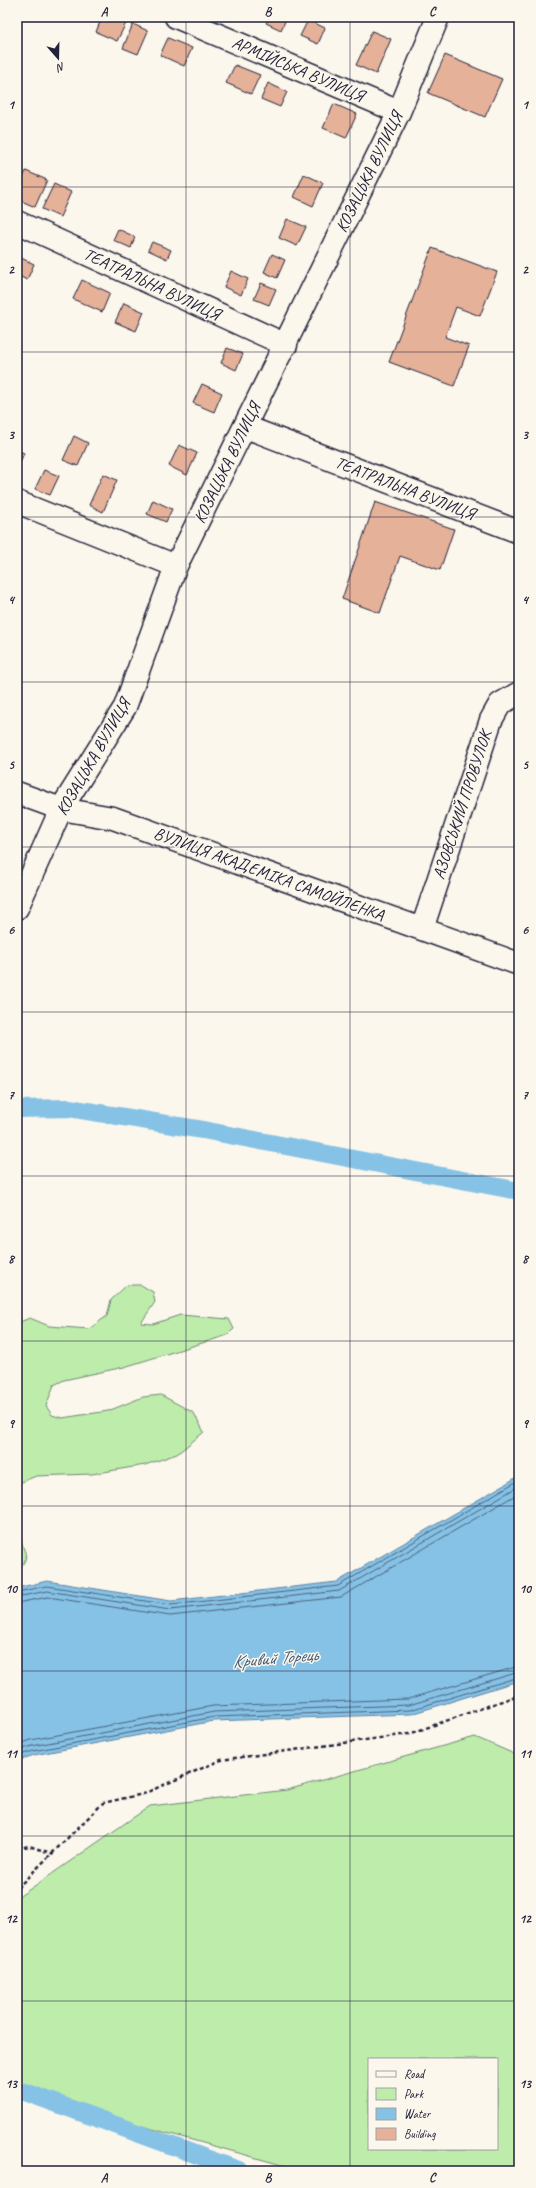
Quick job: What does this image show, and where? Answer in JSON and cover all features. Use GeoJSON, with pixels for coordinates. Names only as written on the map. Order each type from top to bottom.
{"type":"FeatureCollection","features":[{"type":"Feature","properties":{"kind":"street","name":"АРМІЙСЬКА ВУЛИЦЯ"},"geometry":{"type":"LineString","coordinates":[[176,17],[398,112]]}},
{"type":"Feature","properties":{"kind":"street","name":"КОЗАЦЬКА ВУЛИЦЯ"},"geometry":{"type":"LineString","coordinates":[[17,908],[61,809],[125,707],[176,566],[286,345],[398,112],[438,17]]}},
{"type":"Feature","properties":{"kind":"street","name":"ТЕАТРАЛЬНА ВУЛИЦЯ"},"geometry":{"type":"LineString","coordinates":[[17,222],[286,345]]}},
{"type":"Feature","properties":{"kind":"street","name":"ТЕАТРАЛЬНА ВУЛИЦЯ"},"geometry":{"type":"LineString","coordinates":[[246,426],[519,532]]}},
{"type":"Feature","properties":{"kind":"street"},"geometry":{"type":"LineString","coordinates":[[17,502],[176,566]]}},
{"type":"Feature","properties":{"kind":"street","name":"АЗОВСЬКИЙ ПРОВУЛОК"},"geometry":{"type":"LineString","coordinates":[[422,929],[491,720],[500,704],[519,693]]}},
{"type":"Feature","properties":{"kind":"street","name":"ВУЛИЦЯ АКАДЕМІКА САМОЙЛЕНКА"},"geometry":{"type":"LineString","coordinates":[[17,793],[61,809],[113,818],[519,964]]}},
{"type":"Feature","properties":{"kind":"path"},"geometry":{"type":"LineString","coordinates":[[17,1888],[54,1854],[104,1803],[143,1794],[221,1760],[409,1734],[519,1695]]}},
{"type":"Feature","properties":{"kind":"path"},"geometry":{"type":"LineString","coordinates":[[17,1849],[29,1846],[54,1854]]}},
{"type":"Feature","properties":{"kind":"green space"},"geometry":{"type":"Polygon","coordinates":[[[127,1285],[141,1285],[153,1292],[155,1302],[141,1323],[153,1324],[180,1315],[229,1319],[234,1329],[225,1336],[124,1367],[64,1380],[54,1385],[46,1406],[52,1415],[62,1418],[108,1411],[143,1397],[161,1395],[194,1413],[204,1432],[177,1454],[145,1465],[92,1474],[36,1476],[17,1484],[17,1323],[30,1318],[49,1326],[89,1329],[107,1316],[111,1300],[127,1285]]]}},
{"type":"Feature","properties":{"kind":"green space"},"geometry":{"type":"Polygon","coordinates":[[[17,1517],[20,1535],[26,1555],[25,1561],[19,1569],[17,1569],[17,1517]]]}},
{"type":"Feature","properties":{"kind":"green space"},"geometry":{"type":"Polygon","coordinates":[[[475,1737],[519,1756],[519,2171],[303,2171],[17,2091],[17,1898],[150,1806],[287,1790],[475,1737]]]}},
{"type":"Feature","properties":{"kind":"water","name":"Кривий Торець"},"geometry":{"type":"Polygon","coordinates":[[[519,1476],[518,1681],[411,1714],[214,1721],[34,1755],[17,1761],[17,1588],[47,1581],[171,1601],[337,1582],[519,1476]]]}},
{"type":"Feature","properties":{"kind":"building"},"geometry":{"type":"Polygon","coordinates":[[[102,17],[113,17],[126,23],[117,41],[96,32],[102,17]]]}},
{"type":"Feature","properties":{"kind":"building"},"geometry":{"type":"Polygon","coordinates":[[[269,17],[287,17],[281,30],[266,23],[269,17]]]}},
{"type":"Feature","properties":{"kind":"building"},"geometry":{"type":"Polygon","coordinates":[[[308,20],[325,28],[318,44],[300,36],[308,20]]]}},
{"type":"Feature","properties":{"kind":"building"},"geometry":{"type":"Polygon","coordinates":[[[133,24],[148,31],[138,54],[123,48],[133,24]]]}},
{"type":"Feature","properties":{"kind":"building"},"geometry":{"type":"Polygon","coordinates":[[[372,31],[391,39],[376,74],[356,65],[372,31]]]}},
{"type":"Feature","properties":{"kind":"building"},"geometry":{"type":"Polygon","coordinates":[[[168,38],[192,48],[184,66],[160,55],[168,38]]]}},
{"type":"Feature","properties":{"kind":"building"},"geometry":{"type":"Polygon","coordinates":[[[445,55],[502,79],[485,117],[428,93],[445,55]]]}},
{"type":"Feature","properties":{"kind":"building"},"geometry":{"type":"Polygon","coordinates":[[[235,65],[260,75],[251,94],[226,83],[235,65]]]}},
{"type":"Feature","properties":{"kind":"building"},"geometry":{"type":"Polygon","coordinates":[[[268,83],[287,92],[280,107],[261,99],[268,83]]]}},
{"type":"Feature","properties":{"kind":"building"},"geometry":{"type":"Polygon","coordinates":[[[334,104],[357,114],[346,138],[323,128],[334,104]]]}},
{"type":"Feature","properties":{"kind":"building"},"geometry":{"type":"Polygon","coordinates":[[[26,171],[47,180],[35,207],[17,199],[17,191],[26,171]]]}},
{"type":"Feature","properties":{"kind":"building"},"geometry":{"type":"Polygon","coordinates":[[[304,174],[323,183],[313,206],[294,197],[304,174]]]}},
{"type":"Feature","properties":{"kind":"building"},"geometry":{"type":"Polygon","coordinates":[[[54,184],[71,192],[60,217],[42,209],[54,184]]]}},
{"type":"Feature","properties":{"kind":"building"},"geometry":{"type":"Polygon","coordinates":[[[287,219],[306,227],[297,246],[279,238],[287,219]]]}},
{"type":"Feature","properties":{"kind":"building"},"geometry":{"type":"Polygon","coordinates":[[[118,229],[135,237],[131,248],[113,240],[118,229]]]}},
{"type":"Feature","properties":{"kind":"building"},"geometry":{"type":"Polygon","coordinates":[[[152,242],[171,250],[167,259],[148,250],[152,242]]]}},
{"type":"Feature","properties":{"kind":"building"},"geometry":{"type":"Polygon","coordinates":[[[432,248],[497,272],[480,316],[456,307],[445,337],[469,346],[454,386],[389,362],[432,248]]]}},
{"type":"Feature","properties":{"kind":"building"},"geometry":{"type":"Polygon","coordinates":[[[272,254],[285,260],[277,278],[264,272],[272,254]]]}},
{"type":"Feature","properties":{"kind":"building"},"geometry":{"type":"Polygon","coordinates":[[[21,258],[34,264],[27,280],[17,275],[17,267],[21,258]]]}},
{"type":"Feature","properties":{"kind":"building"},"geometry":{"type":"Polygon","coordinates":[[[231,271],[248,279],[241,295],[224,287],[231,271]]]}},
{"type":"Feature","properties":{"kind":"building"},"geometry":{"type":"Polygon","coordinates":[[[82,280],[110,293],[102,312],[73,299],[82,280]]]}},
{"type":"Feature","properties":{"kind":"building"},"geometry":{"type":"Polygon","coordinates":[[[261,283],[276,289],[269,305],[254,299],[261,283]]]}},
{"type":"Feature","properties":{"kind":"building"},"geometry":{"type":"Polygon","coordinates":[[[124,303],[144,312],[136,331],[115,322],[124,303]]]}},
{"type":"Feature","properties":{"kind":"building"},"geometry":{"type":"Polygon","coordinates":[[[227,348],[243,354],[236,370],[221,363],[227,348]]]}},
{"type":"Feature","properties":{"kind":"building"},"geometry":{"type":"Polygon","coordinates":[[[202,384],[222,393],[214,412],[193,403],[202,384]]]}},
{"type":"Feature","properties":{"kind":"building"},"geometry":{"type":"Polygon","coordinates":[[[74,436],[88,443],[78,466],[63,460],[74,436]]]}},
{"type":"Feature","properties":{"kind":"building"},"geometry":{"type":"Polygon","coordinates":[[[179,445],[197,453],[187,475],[169,466],[179,445]]]}},
{"type":"Feature","properties":{"kind":"building"},"geometry":{"type":"Polygon","coordinates":[[[17,450],[24,453],[17,469],[17,450]]]}},
{"type":"Feature","properties":{"kind":"building"},"geometry":{"type":"Polygon","coordinates":[[[44,470],[59,476],[50,495],[35,489],[44,470]]]}},
{"type":"Feature","properties":{"kind":"building"},"geometry":{"type":"Polygon","coordinates":[[[103,474],[117,480],[103,512],[89,505],[103,474]]]}},
{"type":"Feature","properties":{"kind":"building"},"geometry":{"type":"Polygon","coordinates":[[[153,500],[172,509],[166,522],[147,514],[153,500]]]}},
{"type":"Feature","properties":{"kind":"building"},"geometry":{"type":"Polygon","coordinates":[[[375,502],[454,529],[440,570],[400,556],[380,613],[342,599],[375,502]]]}},
{"type":"Feature","properties":{"kind":"waterway"},"geometry":{"type":"LineString","coordinates":[[17,1109],[69,1108],[203,1130],[519,1191]]}},
{"type":"Feature","properties":{"kind":"waterway"},"geometry":{"type":"LineString","coordinates":[[25,2092],[241,2171]]}}]}
